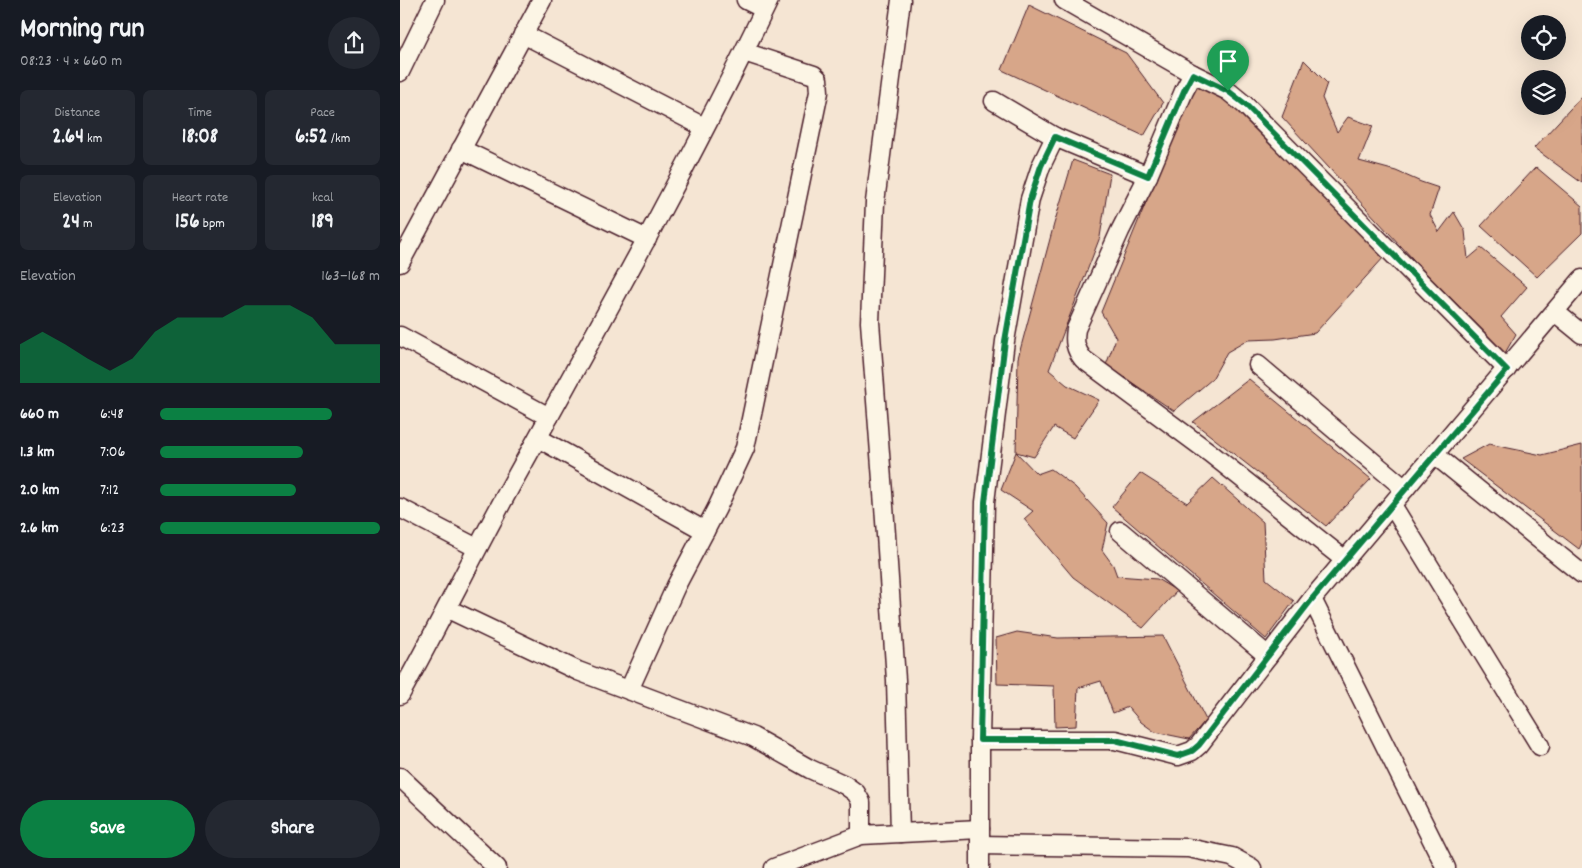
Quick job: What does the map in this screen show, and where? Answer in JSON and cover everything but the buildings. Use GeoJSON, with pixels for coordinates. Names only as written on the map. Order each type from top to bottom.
{"type":"FeatureCollection","features":[{"type":"Feature","properties":{"kind":"street"},"geometry":{"type":"LineString","coordinates":[[400,72],[435,0]]}},
{"type":"Feature","properties":{"kind":"street"},"geometry":{"type":"LineString","coordinates":[[400,263],[542,0]]}},
{"type":"Feature","properties":{"kind":"street"},"geometry":{"type":"LineString","coordinates":[[400,695],[448,608],[477,548],[646,239],[744,52],[766,4],[746,0]]}},
{"type":"Feature","properties":{"kind":"street"},"geometry":{"type":"LineString","coordinates":[[900,833],[896,680],[870,322],[875,202],[901,0]]}},
{"type":"Feature","properties":{"kind":"street"},"geometry":{"type":"LineString","coordinates":[[1064,0],[1193,74],[1228,91],[1245,104],[1507,370]]}},
{"type":"Feature","properties":{"kind":"street"},"geometry":{"type":"LineString","coordinates":[[523,34],[704,127]]}},
{"type":"Feature","properties":{"kind":"street"},"geometry":{"type":"LineString","coordinates":[[630,690],[676,586],[745,448],[819,92],[818,79],[814,75],[744,52]]}},
{"type":"Feature","properties":{"kind":"street"},"geometry":{"type":"LineString","coordinates":[[1193,74],[1148,176],[1120,231],[1076,329],[1074,339],[1078,352],[1083,359],[1210,453],[1345,560]]}},
{"type":"Feature","properties":{"kind":"street"},"geometry":{"type":"LineString","coordinates":[[994,101],[1055,137],[1148,176]]}},
{"type":"Feature","properties":{"kind":"street"},"geometry":{"type":"LineString","coordinates":[[980,868],[980,740],[985,502],[1004,350],[1030,200],[1041,166],[1055,137]]}},
{"type":"Feature","properties":{"kind":"street"},"geometry":{"type":"LineString","coordinates":[[461,149],[646,239]]}},
{"type":"Feature","properties":{"kind":"street"},"geometry":{"type":"LineString","coordinates":[[980,740],[1115,740],[1136,744],[1169,755],[1185,755],[1192,751],[1199,745],[1312,599],[1582,279]]}},
{"type":"Feature","properties":{"kind":"street"},"geometry":{"type":"LineString","coordinates":[[1555,312],[1582,334]]}},
{"type":"Feature","properties":{"kind":"street"},"geometry":{"type":"LineString","coordinates":[[400,336],[549,417]]}},
{"type":"Feature","properties":{"kind":"street"},"geometry":{"type":"LineString","coordinates":[[1258,365],[1406,489]]}},
{"type":"Feature","properties":{"kind":"street"},"geometry":{"type":"LineString","coordinates":[[538,438],[705,531]]}},
{"type":"Feature","properties":{"kind":"street"},"geometry":{"type":"LineString","coordinates":[[1435,455],[1582,574]]}},
{"type":"Feature","properties":{"kind":"street"},"geometry":{"type":"LineString","coordinates":[[1392,504],[1540,746]]}},
{"type":"Feature","properties":{"kind":"street"},"geometry":{"type":"LineString","coordinates":[[400,508],[477,548]]}},
{"type":"Feature","properties":{"kind":"street"},"geometry":{"type":"LineString","coordinates":[[1120,531],[1268,656]]}},
{"type":"Feature","properties":{"kind":"street"},"geometry":{"type":"LineString","coordinates":[[1312,599],[1446,868]]}},
{"type":"Feature","properties":{"kind":"street"},"geometry":{"type":"LineString","coordinates":[[448,608],[578,671],[753,737],[810,769],[846,785],[856,793],[861,802],[861,835]]}},
{"type":"Feature","properties":{"kind":"street"},"geometry":{"type":"LineString","coordinates":[[400,777],[497,868]]}},
{"type":"Feature","properties":{"kind":"street"},"geometry":{"type":"LineString","coordinates":[[774,868],[861,835],[900,833],[1188,848],[1232,856],[1252,868]]}},
{"type":"Feature","properties":{"kind":"route"},"geometry":{"type":"LineString","coordinates":[[1193,74],[1228,91],[1245,104],[1266,125],[1507,370],[1312,599],[1199,745],[1192,751],[1185,755],[1169,755],[1136,744],[1115,740],[980,740],[985,502],[1005,341],[1030,200],[1041,166],[1055,137],[1148,176],[1193,74]]}}]}
